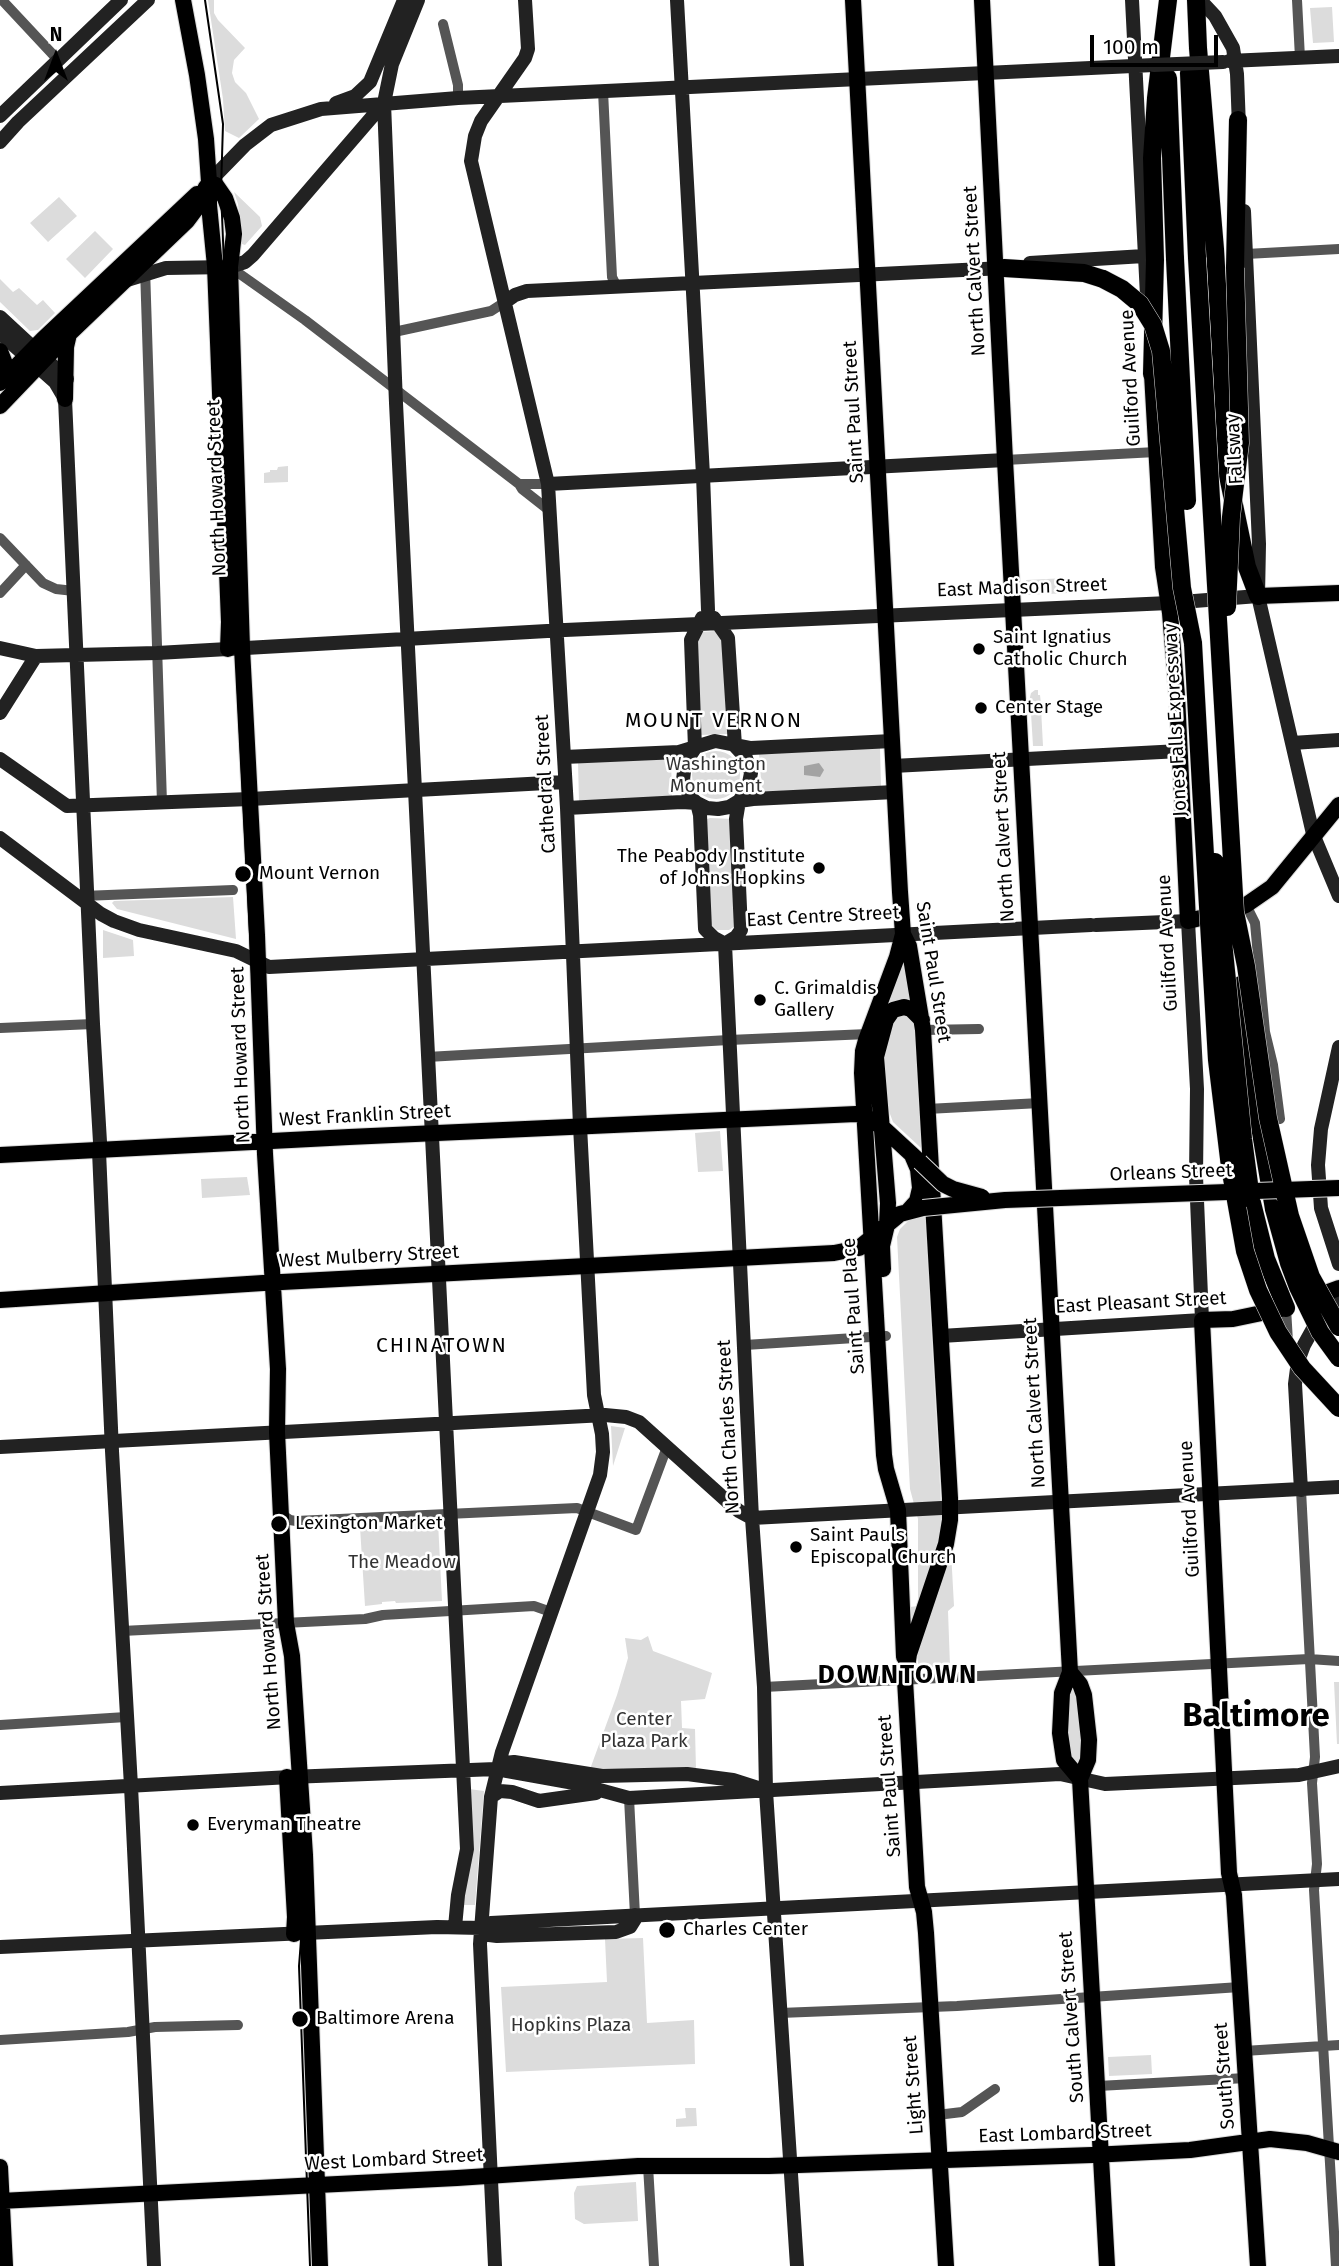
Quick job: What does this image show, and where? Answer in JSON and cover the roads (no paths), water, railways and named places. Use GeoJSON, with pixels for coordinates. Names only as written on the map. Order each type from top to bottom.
{"type":"FeatureCollection","features":[{"type":"Feature","properties":{"kind":"highway","name":"Jones Falls Expressway"},"geometry":{"type":"LineString","coordinates":[[1168,0],[1168,98],[1175,259],[1200,787],[1217,1060],[1230,1167],[1243,1242],[1258,1290],[1278,1332],[1302,1368],[1339,1408]]}},
{"type":"Feature","properties":{"kind":"highway"},"geometry":{"type":"LineString","coordinates":[[1152,374],[1155,260],[1152,158],[1168,0]]}},
{"type":"Feature","properties":{"kind":"highway"},"geometry":{"type":"LineString","coordinates":[[1186,0],[1220,648],[1249,1056],[1274,1209],[1289,1263],[1320,1332],[1339,1358]]}},
{"type":"Feature","properties":{"kind":"highway"},"geometry":{"type":"LineString","coordinates":[[1198,0],[1198,48],[1216,249],[1228,476],[1247,567],[1258,596]]}},
{"type":"Feature","properties":{"kind":"highway"},"geometry":{"type":"LineString","coordinates":[[1220,648],[1226,611],[1231,517],[1240,443],[1235,268],[1238,120]]}},
{"type":"Feature","properties":{"kind":"highway"},"geometry":{"type":"LineString","coordinates":[[1000,268],[1084,273],[1103,279],[1122,289],[1140,304],[1153,325],[1161,351],[1182,588],[1194,643]]}},
{"type":"Feature","properties":{"kind":"highway"},"geometry":{"type":"LineString","coordinates":[[1200,787],[1209,816],[1214,851],[1251,1199],[1266,1259],[1286,1308]]}},
{"type":"Feature","properties":{"kind":"highway"},"geometry":{"type":"LineString","coordinates":[[1240,908],[1268,1118],[1290,1216],[1311,1277],[1339,1327]]}},
{"type":"Feature","properties":{"kind":"highway"},"geometry":{"type":"LineString","coordinates":[[1257,1315],[1265,1309],[1269,1299],[1266,1259]]}},
{"type":"Feature","properties":{"kind":"main road"},"geometry":{"type":"LineString","coordinates":[[0,116],[121,0]]}},
{"type":"Feature","properties":{"kind":"main road"},"geometry":{"type":"LineString","coordinates":[[0,142],[148,0]]}},
{"type":"Feature","properties":{"kind":"main road","name":"North Howard Street"},"geometry":{"type":"LineString","coordinates":[[183,0],[199,88],[209,205],[222,266],[229,622],[235,648],[250,799],[278,1369],[277,1432],[286,1623],[292,1656],[293,1777],[320,2266]]}},
{"type":"Feature","properties":{"kind":"main road"},"geometry":{"type":"LineString","coordinates":[[0,406],[36,356],[245,145],[264,130],[355,96],[370,82],[404,0]]}},
{"type":"Feature","properties":{"kind":"main road"},"geometry":{"type":"LineString","coordinates":[[418,0],[392,64],[384,103],[422,960],[467,1849],[455,1927]]}},
{"type":"Feature","properties":{"kind":"main road"},"geometry":{"type":"LineString","coordinates":[[498,96],[522,65],[528,50],[525,0]]}},
{"type":"Feature","properties":{"kind":"main road"},"geometry":{"type":"LineString","coordinates":[[677,0],[703,475],[708,620],[691,640],[695,748],[685,763],[683,780],[690,797],[696,803],[718,809],[739,801],[748,788],[751,773],[746,758],[734,746],[727,638],[708,620]]}},
{"type":"Feature","properties":{"kind":"main road","name":"Saint Paul Street"},"geometry":{"type":"LineString","coordinates":[[853,0],[903,934],[909,946],[923,1025],[950,1508],[946,1544],[909,1654],[905,1680],[917,1887],[921,1901]]}},
{"type":"Feature","properties":{"kind":"main road","name":"North Calvert Street"},"geometry":{"type":"LineString","coordinates":[[982,0],[1000,268],[1005,460],[1070,1672],[1065,1681],[1061,1701],[1061,1742],[1064,1760],[1080,1779]]}},
{"type":"Feature","properties":{"kind":"main road","name":"Guilford Avenue"},"geometry":{"type":"LineString","coordinates":[[1132,0],[1163,567],[1169,603],[1180,751],[1197,1089],[1196,1196],[1218,1664],[1229,1873],[1232,1884]]}},
{"type":"Feature","properties":{"kind":"main road","name":"Fallsway"},"geometry":{"type":"LineString","coordinates":[[1198,0],[1222,27],[1233,48],[1235,61],[1259,554],[1258,596],[1313,834],[1339,896]]}},
{"type":"Feature","properties":{"kind":"main road"},"geometry":{"type":"LineString","coordinates":[[321,109],[458,98],[1339,56]]}},
{"type":"Feature","properties":{"kind":"main road","name":"Cathedral Street"},"geometry":{"type":"LineString","coordinates":[[495,2266],[481,1928],[491,1797],[496,1769],[602,1464],[602,1434],[594,1401],[567,808],[548,484],[471,160],[478,128],[498,96]]}},
{"type":"Feature","properties":{"kind":"main road"},"geometry":{"type":"LineString","coordinates":[[145,267],[222,266],[251,262],[384,103]]}},
{"type":"Feature","properties":{"kind":"main road"},"geometry":{"type":"LineString","coordinates":[[0,351],[5,378],[69,334],[117,286],[145,267],[187,221],[209,182]]}},
{"type":"Feature","properties":{"kind":"main road"},"geometry":{"type":"LineString","coordinates":[[505,302],[522,292],[1000,268],[1017,264],[1144,256]]}},
{"type":"Feature","properties":{"kind":"main road"},"geometry":{"type":"LineString","coordinates":[[0,317],[36,356],[65,399]]}},
{"type":"Feature","properties":{"kind":"main road"},"geometry":{"type":"LineString","coordinates":[[0,333],[67,379]]}},
{"type":"Feature","properties":{"kind":"main road"},"geometry":{"type":"LineString","coordinates":[[69,334],[66,347],[65,399],[85,898],[100,1142],[111,1441],[131,1786],[153,2266]]}},
{"type":"Feature","properties":{"kind":"main road"},"geometry":{"type":"LineString","coordinates":[[548,484],[1005,460]]}},
{"type":"Feature","properties":{"kind":"main road","name":"East Madison Street"},"geometry":{"type":"LineString","coordinates":[[0,648],[36,656],[157,653],[708,620],[1169,603],[1339,593]]}},
{"type":"Feature","properties":{"kind":"main road"},"geometry":{"type":"LineString","coordinates":[[0,713],[36,656]]}},
{"type":"Feature","properties":{"kind":"main road"},"geometry":{"type":"LineString","coordinates":[[1292,743],[1339,740]]}},
{"type":"Feature","properties":{"kind":"main road"},"geometry":{"type":"LineString","coordinates":[[564,757],[679,752],[715,741],[751,748],[892,741]]}},
{"type":"Feature","properties":{"kind":"main road"},"geometry":{"type":"LineString","coordinates":[[893,766],[1180,751]]}},
{"type":"Feature","properties":{"kind":"main road"},"geometry":{"type":"LineString","coordinates":[[0,759],[67,806],[565,782]]}},
{"type":"Feature","properties":{"kind":"main road"},"geometry":{"type":"LineString","coordinates":[[739,801],[895,792]]}},
{"type":"Feature","properties":{"kind":"main road"},"geometry":{"type":"LineString","coordinates":[[696,803],[700,815],[705,929],[724,944],[740,932],[742,923],[736,818],[739,801]]}},
{"type":"Feature","properties":{"kind":"main road"},"geometry":{"type":"LineString","coordinates":[[567,808],[696,803]]}},
{"type":"Feature","properties":{"kind":"main road","name":"East Centre Street"},"geometry":{"type":"LineString","coordinates":[[0,838],[85,898],[101,914],[139,930],[236,951],[269,967],[1209,918],[1240,908],[1272,887],[1339,805]]}},
{"type":"Feature","properties":{"kind":"main road","name":"Saint Paul Place"},"geometry":{"type":"LineString","coordinates":[[882,1337],[871,1240],[862,1064],[868,1034],[903,934]]}},
{"type":"Feature","properties":{"kind":"main road","name":"North Charles Street"},"geometry":{"type":"LineString","coordinates":[[724,944],[752,1518],[764,1687],[766,1791],[797,2266]]}},
{"type":"Feature","properties":{"kind":"main road","name":"Saint Paul Place"},"geometry":{"type":"LineString","coordinates":[[905,1680],[903,1510],[885,1462],[882,1255],[888,1203],[876,1069],[878,1046],[886,1020],[893,1010],[904,1007],[911,1009],[923,1025]]}},
{"type":"Feature","properties":{"kind":"main road"},"geometry":{"type":"LineString","coordinates":[[1339,1047],[1321,1129],[1318,1165],[1319,1194],[1328,1236],[1339,1265]]}},
{"type":"Feature","properties":{"kind":"main road","name":"West Franklin Street"},"geometry":{"type":"LineString","coordinates":[[0,1155],[580,1126],[863,1115]]}},
{"type":"Feature","properties":{"kind":"main road","name":"Orleans Street"},"geometry":{"type":"LineString","coordinates":[[863,1115],[882,1127],[943,1184],[971,1195],[1005,1200]]}},
{"type":"Feature","properties":{"kind":"main road"},"geometry":{"type":"LineString","coordinates":[[915,1210],[920,1188],[916,1159]]}},
{"type":"Feature","properties":{"kind":"main road","name":"Orleans Street"},"geometry":{"type":"LineString","coordinates":[[871,1240],[900,1214],[1005,1200],[1339,1191]]}},
{"type":"Feature","properties":{"kind":"main road"},"geometry":{"type":"LineString","coordinates":[[869,1198],[887,1225]]}},
{"type":"Feature","properties":{"kind":"main road","name":"West Mulberry Street"},"geometry":{"type":"LineString","coordinates":[[0,1300],[846,1252],[871,1240]]}},
{"type":"Feature","properties":{"kind":"main road","name":"East Pleasant Street"},"geometry":{"type":"LineString","coordinates":[[941,1336],[1233,1319],[1286,1308],[1339,1288]]}},
{"type":"Feature","properties":{"kind":"main road"},"geometry":{"type":"LineString","coordinates":[[1301,1490],[1295,1384],[1298,1362],[1304,1345],[1320,1318],[1339,1298]]}},
{"type":"Feature","properties":{"kind":"main road"},"geometry":{"type":"LineString","coordinates":[[0,1447],[598,1415],[620,1416],[639,1422],[739,1511],[752,1518],[1339,1486]]}},
{"type":"Feature","properties":{"kind":"main road","name":"North Calvert Street"},"geometry":{"type":"LineString","coordinates":[[1070,1672],[1082,1689],[1087,1718],[1089,1753],[1080,1779],[1087,1892]]}},
{"type":"Feature","properties":{"kind":"main road"},"geometry":{"type":"LineString","coordinates":[[496,1769],[505,1763],[514,1762],[593,1776],[687,1774],[733,1780],[766,1791]]}},
{"type":"Feature","properties":{"kind":"main road"},"geometry":{"type":"LineString","coordinates":[[0,1793],[496,1769],[574,1783],[629,1798],[1060,1773],[1105,1784],[1299,1775],[1339,1766]]}},
{"type":"Feature","properties":{"kind":"main road"},"geometry":{"type":"LineString","coordinates":[[574,1783],[593,1776]]}},
{"type":"Feature","properties":{"kind":"main road"},"geometry":{"type":"LineString","coordinates":[[491,1797],[500,1791],[512,1791],[539,1801],[586,1793],[605,1793]]}},
{"type":"Feature","properties":{"kind":"main road"},"geometry":{"type":"LineString","coordinates":[[0,1947],[481,1928],[491,1923],[1339,1879]]}},
{"type":"Feature","properties":{"kind":"main road","name":"South Street"},"geometry":{"type":"LineString","coordinates":[[1232,1884],[1258,2266]]}},
{"type":"Feature","properties":{"kind":"main road","name":"South Calvert Street"},"geometry":{"type":"LineString","coordinates":[[1087,1892],[1107,2266]]}},
{"type":"Feature","properties":{"kind":"main road","name":"Light Street"},"geometry":{"type":"LineString","coordinates":[[921,1901],[924,1912],[946,2266]]}},
{"type":"Feature","properties":{"kind":"main road","name":"East Lombard Street"},"geometry":{"type":"LineString","coordinates":[[790,2165],[1190,2150],[1250,2141],[1294,2141],[1334,2151]]}},
{"type":"Feature","properties":{"kind":"main road","name":"West Lombard Street"},"geometry":{"type":"LineString","coordinates":[[1,2201],[649,2166],[790,2165]]}},
{"type":"Feature","properties":{"kind":"main road"},"geometry":{"type":"LineString","coordinates":[[0,2167],[5,2266]]}},
{"type":"Feature","properties":{"kind":"street"},"geometry":{"type":"LineString","coordinates":[[2,0],[58,60]]}},
{"type":"Feature","properties":{"kind":"street"},"geometry":{"type":"LineString","coordinates":[[1297,0],[1300,58]]}},
{"type":"Feature","properties":{"kind":"street"},"geometry":{"type":"LineString","coordinates":[[443,24],[458,85],[458,98]]}},
{"type":"Feature","properties":{"kind":"street"},"geometry":{"type":"LineString","coordinates":[[603,91],[612,277],[617,287]]}},
{"type":"Feature","properties":{"kind":"street"},"geometry":{"type":"LineString","coordinates":[[1246,254],[1339,249]]}},
{"type":"Feature","properties":{"kind":"street"},"geometry":{"type":"LineString","coordinates":[[251,262],[257,287]]}},
{"type":"Feature","properties":{"kind":"street"},"geometry":{"type":"LineString","coordinates":[[222,266],[305,320],[519,484],[550,511]]}},
{"type":"Feature","properties":{"kind":"street"},"geometry":{"type":"LineString","coordinates":[[145,267],[162,803]]}},
{"type":"Feature","properties":{"kind":"street"},"geometry":{"type":"LineString","coordinates":[[394,332],[491,311],[505,302]]}},
{"type":"Feature","properties":{"kind":"street"},"geometry":{"type":"LineString","coordinates":[[1005,460],[1156,452]]}},
{"type":"Feature","properties":{"kind":"street"},"geometry":{"type":"LineString","coordinates":[[519,484],[548,484]]}},
{"type":"Feature","properties":{"kind":"street"},"geometry":{"type":"LineString","coordinates":[[0,538],[49,586],[74,591]]}},
{"type":"Feature","properties":{"kind":"street"},"geometry":{"type":"LineString","coordinates":[[0,593],[26,565]]}},
{"type":"Feature","properties":{"kind":"street"},"geometry":{"type":"LineString","coordinates":[[85,898],[233,890]]}},
{"type":"Feature","properties":{"kind":"street"},"geometry":{"type":"LineString","coordinates":[[1240,908],[1255,923],[1265,1032],[1273,1065],[1280,1119]]}},
{"type":"Feature","properties":{"kind":"street"},"geometry":{"type":"LineString","coordinates":[[0,1028],[93,1024]]}},
{"type":"Feature","properties":{"kind":"street"},"geometry":{"type":"LineString","coordinates":[[923,1025],[979,1029]]}},
{"type":"Feature","properties":{"kind":"street"},"geometry":{"type":"LineString","coordinates":[[427,1057],[868,1034]]}},
{"type":"Feature","properties":{"kind":"street"},"geometry":{"type":"LineString","coordinates":[[927,1109],[1040,1103]]}},
{"type":"Feature","properties":{"kind":"street"},"geometry":{"type":"LineString","coordinates":[[1319,1194],[1339,1191]]}},
{"type":"Feature","properties":{"kind":"street"},"geometry":{"type":"LineString","coordinates":[[1046,1201],[1196,1196]]}},
{"type":"Feature","properties":{"kind":"street"},"geometry":{"type":"LineString","coordinates":[[1286,1308],[1289,1353],[1295,1384]]}},
{"type":"Feature","properties":{"kind":"street"},"geometry":{"type":"LineString","coordinates":[[745,1345],[882,1337]]}},
{"type":"Feature","properties":{"kind":"street"},"geometry":{"type":"LineString","coordinates":[[281,1514],[296,1521],[577,1508],[636,1530],[667,1447]]}},
{"type":"Feature","properties":{"kind":"street"},"geometry":{"type":"LineString","coordinates":[[1301,1490],[1314,1735],[1312,1783],[1317,1864],[1315,1880],[1323,2046],[1334,2151],[1336,2266]]}},
{"type":"Feature","properties":{"kind":"street"},"geometry":{"type":"LineString","coordinates":[[122,1631],[534,1606],[551,1612]]}},
{"type":"Feature","properties":{"kind":"street"},"geometry":{"type":"LineString","coordinates":[[764,1687],[1310,1659],[1339,1661]]}},
{"type":"Feature","properties":{"kind":"street"},"geometry":{"type":"LineString","coordinates":[[0,1725],[126,1717]]}},
{"type":"Feature","properties":{"kind":"street"},"geometry":{"type":"LineString","coordinates":[[629,1798],[635,1915]]}},
{"type":"Feature","properties":{"kind":"street"},"geometry":{"type":"LineString","coordinates":[[780,2013],[957,2006],[1240,1987]]}},
{"type":"Feature","properties":{"kind":"street"},"geometry":{"type":"LineString","coordinates":[[0,2040],[155,2027],[238,2025]]}},
{"type":"Feature","properties":{"kind":"street"},"geometry":{"type":"LineString","coordinates":[[1244,2051],[1339,2045]]}},
{"type":"Feature","properties":{"kind":"street"},"geometry":{"type":"LineString","coordinates":[[1098,2086],[1246,2078]]}},
{"type":"Feature","properties":{"kind":"street"},"geometry":{"type":"LineString","coordinates":[[937,2115],[961,2112],[995,2089]]}},
{"type":"Feature","properties":{"kind":"street"},"geometry":{"type":"LineString","coordinates":[[649,2166],[654,2266]]}},
{"type":"Feature","properties":{"kind":"tram line"},"geometry":{"type":"LineString","coordinates":[[205,0],[223,124],[221,190],[238,617],[237,675],[270,1332],[281,1432],[286,1525],[288,1650],[303,1915],[299,1966],[310,2266]]}},
{"type":"Feature","properties":{"kind":"place","name":"Saint Ignatius Catholic Church"},"geometry":{"type":"Point","coordinates":[979,649]}},
{"type":"Feature","properties":{"kind":"place","name":"Center Stage"},"geometry":{"type":"Point","coordinates":[981,708]}},
{"type":"Feature","properties":{"kind":"place","name":"The Peabody Institute of Johns Hopkins"},"geometry":{"type":"Point","coordinates":[819,868]}},
{"type":"Feature","properties":{"kind":"place","name":"Mount Vernon"},"geometry":{"type":"Point","coordinates":[243,874]}},
{"type":"Feature","properties":{"kind":"place","name":"C. Grimaldis Gallery"},"geometry":{"type":"Point","coordinates":[760,1000]}},
{"type":"Feature","properties":{"kind":"place","name":"Lexington Market"},"geometry":{"type":"Point","coordinates":[279,1524]}},
{"type":"Feature","properties":{"kind":"place","name":"Saint Pauls Episcopal Church"},"geometry":{"type":"Point","coordinates":[796,1547]}},
{"type":"Feature","properties":{"kind":"place","name":"Everyman Theatre"},"geometry":{"type":"Point","coordinates":[193,1825]}},
{"type":"Feature","properties":{"kind":"place","name":"Charles Center"},"geometry":{"type":"Point","coordinates":[667,1930]}},
{"type":"Feature","properties":{"kind":"place","name":"Baltimore Arena"},"geometry":{"type":"Point","coordinates":[300,2019]}},
{"type":"Feature","properties":{"kind":"district","name":"MOUNT VERNON"},"geometry":{"type":"Point","coordinates":[714,721]}},
{"type":"Feature","properties":{"kind":"district","name":"CHINATOWN"},"geometry":{"type":"Point","coordinates":[442,1346]}},
{"type":"Feature","properties":{"kind":"district","name":"DOWNTOWN"},"geometry":{"type":"Point","coordinates":[898,1676]}},
{"type":"Feature","properties":{"kind":"district","name":"Baltimore"},"geometry":{"type":"Point","coordinates":[1256,1717]}},
{"type":"Feature","properties":{"kind":"park label","name":"Washington Monument"},"geometry":{"type":"Point","coordinates":[716,776]}},
{"type":"Feature","properties":{"kind":"park label","name":"The Meadow"},"geometry":{"type":"Point","coordinates":[402,1563]}},
{"type":"Feature","properties":{"kind":"park label","name":"Center Plaza Park"},"geometry":{"type":"Point","coordinates":[644,1731]}},
{"type":"Feature","properties":{"kind":"park label","name":"Hopkins Plaza"},"geometry":{"type":"Point","coordinates":[571,2026]}}]}
